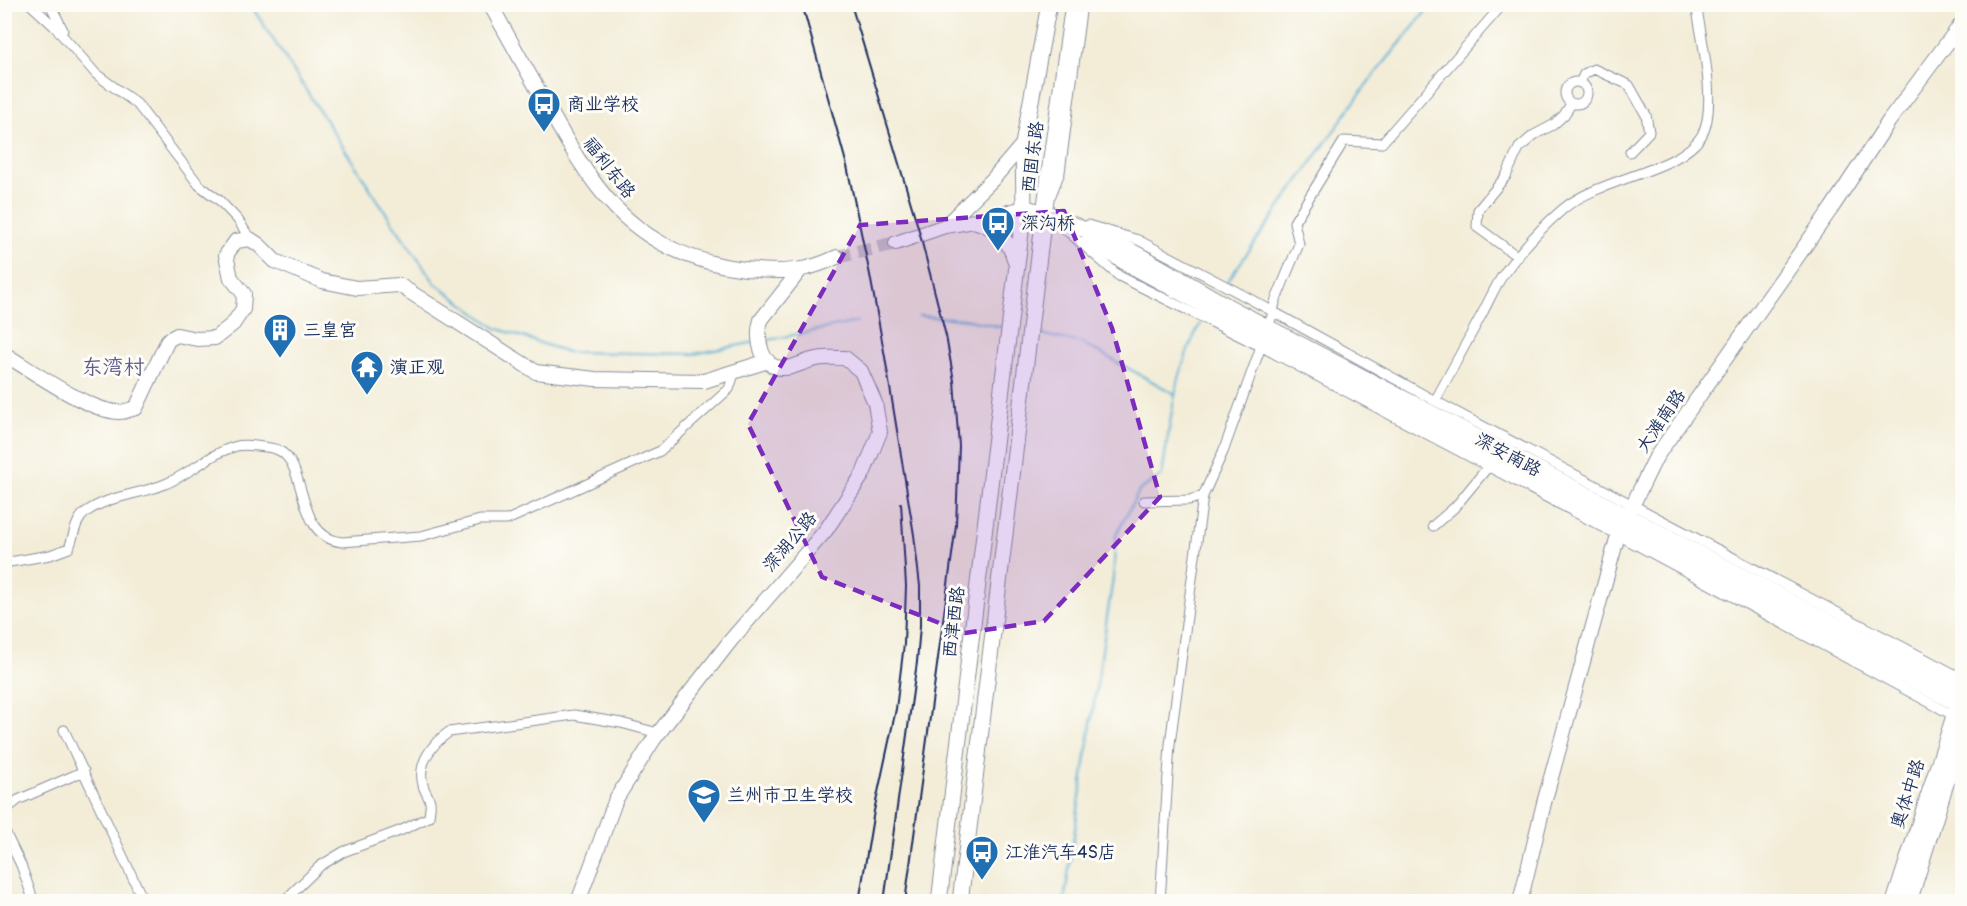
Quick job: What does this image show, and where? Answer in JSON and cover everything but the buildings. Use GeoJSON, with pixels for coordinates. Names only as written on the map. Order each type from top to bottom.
{"type":"FeatureCollection","features":[{"type":"Feature","properties":{"kind":"main road","name":"福利东路"},"geometry":{"type":"LineString","coordinates":[[490,4],[576,159],[604,197],[632,224],[661,244],[704,261],[747,270],[801,269],[837,257]]}},
{"type":"Feature","properties":{"kind":"main road","name":"西固东路"},"geometry":{"type":"LineString","coordinates":[[1007,346],[1024,208],[1023,144],[1047,22],[1047,4]]}},
{"type":"Feature","properties":{"kind":"main road","name":"西固东路"},"geometry":{"type":"LineString","coordinates":[[960,902],[1045,212],[1073,4]]}},
{"type":"Feature","properties":{"kind":"main road","name":"大滩南路"},"geometry":{"type":"LineString","coordinates":[[1520,902],[1544,803],[1625,521],[1656,457],[1831,209],[1889,121],[1962,22]]}},
{"type":"Feature","properties":{"kind":"main road"},"geometry":{"type":"LineString","coordinates":[[945,226],[993,179],[1023,144]]}},
{"type":"Feature","properties":{"kind":"main road"},"geometry":{"type":"LineString","coordinates":[[896,243],[945,226],[1024,208],[1045,212]]}},
{"type":"Feature","properties":{"kind":"main road","name":"深安南路"},"geometry":{"type":"LineString","coordinates":[[1045,212],[1129,257],[1226,317],[1266,331],[1625,521],[1961,706]]}},
{"type":"Feature","properties":{"kind":"main road"},"geometry":{"type":"LineString","coordinates":[[974,221],[990,226],[1003,236],[1012,249],[1016,265]]}},
{"type":"Feature","properties":{"kind":"main road"},"geometry":{"type":"LineString","coordinates":[[4,354],[69,393],[104,410],[120,413],[136,408],[168,340],[177,336],[197,339],[215,338],[233,324],[243,309],[244,294],[231,278],[226,255],[236,241],[250,239],[275,261],[322,281],[357,288],[399,285],[536,372],[595,380],[704,381],[735,371],[764,355],[758,328],[761,320],[801,269]]}},
{"type":"Feature","properties":{"kind":"main road","name":"深安南路"},"geometry":{"type":"LineString","coordinates":[[1266,331],[1491,464],[1625,521]]}},
{"type":"Feature","properties":{"kind":"main road","name":"西津西路"},"geometry":{"type":"LineString","coordinates":[[939,902],[1007,346]]}},
{"type":"Feature","properties":{"kind":"main road","name":"深湖公路"},"geometry":{"type":"LineString","coordinates":[[578,902],[616,799],[658,733],[731,640],[826,530],[862,474],[880,432],[875,403],[861,371],[845,358],[816,359],[785,368],[775,367],[764,355]]}},
{"type":"Feature","properties":{"kind":"main road","name":"奥体中路"},"geometry":{"type":"LineString","coordinates":[[1894,902],[1961,706]]}},
{"type":"Feature","properties":{"kind":"main road","name":"奥体中路"},"geometry":{"type":"LineString","coordinates":[[1909,902],[1962,732]]}},
{"type":"Feature","properties":{"kind":"street"},"geometry":{"type":"LineString","coordinates":[[30,4],[66,38],[96,74],[137,105],[199,185],[219,200],[238,220],[250,239]]}},
{"type":"Feature","properties":{"kind":"street"},"geometry":{"type":"LineString","coordinates":[[50,4],[66,38]]}},
{"type":"Feature","properties":{"kind":"street"},"geometry":{"type":"LineString","coordinates":[[1045,212],[1060,172],[1082,4]]}},
{"type":"Feature","properties":{"kind":"street"},"geometry":{"type":"LineString","coordinates":[[1160,902],[1170,744],[1203,496],[1223,452],[1275,302],[1299,244],[1294,222],[1344,141],[1382,143],[1503,4]]}},
{"type":"Feature","properties":{"kind":"street"},"geometry":{"type":"LineString","coordinates":[[1435,401],[1504,273],[1563,209],[1580,197],[1677,159],[1692,148],[1703,133],[1707,114],[1709,76],[1696,4]]}},
{"type":"Feature","properties":{"kind":"street"},"geometry":{"type":"LineString","coordinates":[[1580,83],[1584,74],[1594,69],[1629,85],[1646,115],[1649,132],[1630,152]]}},
{"type":"Feature","properties":{"kind":"street"},"geometry":{"type":"LineString","coordinates":[[1571,83],[1580,83],[1586,89],[1586,98],[1580,104],[1571,104],[1565,98],[1565,89],[1571,83]]}},
{"type":"Feature","properties":{"kind":"street"},"geometry":{"type":"LineString","coordinates":[[1518,257],[1477,226],[1478,210],[1506,176],[1519,148],[1534,135],[1553,125],[1564,115],[1571,104]]}},
{"type":"Feature","properties":{"kind":"street","name":"深安南路"},"geometry":{"type":"LineString","coordinates":[[1045,212],[1129,257],[1240,294],[1266,331],[1435,401],[1625,521],[1962,678]]}},
{"type":"Feature","properties":{"kind":"street"},"geometry":{"type":"LineString","coordinates":[[4,562],[50,555],[69,548],[76,526],[84,513],[108,500],[161,486],[224,451],[240,445],[278,450],[288,459],[315,528],[331,541],[421,536],[480,520],[507,520],[660,451],[729,389],[735,371]]}},
{"type":"Feature","properties":{"kind":"street"},"geometry":{"type":"LineString","coordinates":[[1433,526],[1455,507],[1491,464]]}},
{"type":"Feature","properties":{"kind":"street"},"geometry":{"type":"LineString","coordinates":[[1144,501],[1189,500],[1203,496]]}},
{"type":"Feature","properties":{"kind":"street"},"geometry":{"type":"LineString","coordinates":[[283,902],[320,866],[343,852],[402,830],[429,817],[430,802],[423,786],[421,772],[423,763],[435,742],[449,732],[574,715],[621,723],[658,733]]}},
{"type":"Feature","properties":{"kind":"street"},"geometry":{"type":"LineString","coordinates":[[64,730],[144,902]]}},
{"type":"Feature","properties":{"kind":"street"},"geometry":{"type":"LineString","coordinates":[[4,811],[18,800],[84,771]]}},
{"type":"Feature","properties":{"kind":"street"},"geometry":{"type":"LineString","coordinates":[[4,830],[21,865],[34,902]]}},
{"type":"Feature","properties":{"kind":"highlighted area"},"geometry":{"type":"Polygon","coordinates":[[[1064,211],[1112,328],[1160,497],[1044,621],[965,633],[822,577],[748,424],[860,225],[1064,211]]]}},
{"type":"Feature","properties":{"kind":"waterway"},"geometry":{"type":"LineString","coordinates":[[250,4],[392,222],[435,283],[496,328],[567,352],[694,354],[756,342]]}},
{"type":"Feature","properties":{"kind":"waterway"},"geometry":{"type":"LineString","coordinates":[[1227,282],[1367,84],[1432,4]]}},
{"type":"Feature","properties":{"kind":"waterway"},"geometry":{"type":"LineString","coordinates":[[919,316],[964,319],[1002,327]]}},
{"type":"Feature","properties":{"kind":"waterway"},"geometry":{"type":"LineString","coordinates":[[1064,902],[1113,578],[1116,535],[1139,491],[1162,475],[1180,375],[1203,320]]}},
{"type":"Feature","properties":{"kind":"waterway"},"geometry":{"type":"LineString","coordinates":[[764,341],[857,322]]}},
{"type":"Feature","properties":{"kind":"waterway"},"geometry":{"type":"LineString","coordinates":[[1035,333],[1082,343],[1175,394]]}},
{"type":"Feature","properties":{"kind":"tunnel"},"geometry":{"type":"LineString","coordinates":[[837,257],[896,243]]}},
{"type":"Feature","properties":{"kind":"railway"},"geometry":{"type":"LineString","coordinates":[[802,4],[847,166],[870,275],[914,535],[920,586],[917,662],[884,902]]}},
{"type":"Feature","properties":{"kind":"railway"},"geometry":{"type":"LineString","coordinates":[[851,4],[918,227],[946,336],[954,381],[959,446],[956,525],[905,902]]}},
{"type":"Feature","properties":{"kind":"railway"},"geometry":{"type":"LineString","coordinates":[[859,902],[874,811],[896,709],[904,644],[906,586],[901,503]]}},
{"type":"Feature","properties":{"kind":"place","name":"商业学校"},"geometry":{"type":"Point","coordinates":[544,133]}},
{"type":"Feature","properties":{"kind":"place","name":"深沟桥"},"geometry":{"type":"Point","coordinates":[998,252]}},
{"type":"Feature","properties":{"kind":"place","name":"三皇宫"},"geometry":{"type":"Point","coordinates":[280,359]}},
{"type":"Feature","properties":{"kind":"place","name":"演正观"},"geometry":{"type":"Point","coordinates":[367,396]}},
{"type":"Feature","properties":{"kind":"place","name":"兰州市卫生学校"},"geometry":{"type":"Point","coordinates":[704,824]}},
{"type":"Feature","properties":{"kind":"place","name":"江淮汽车4S店"},"geometry":{"type":"Point","coordinates":[982,881]}},
{"type":"Feature","properties":{"kind":"district","name":"东湾村"},"geometry":{"type":"Point","coordinates":[113,367]}}]}
